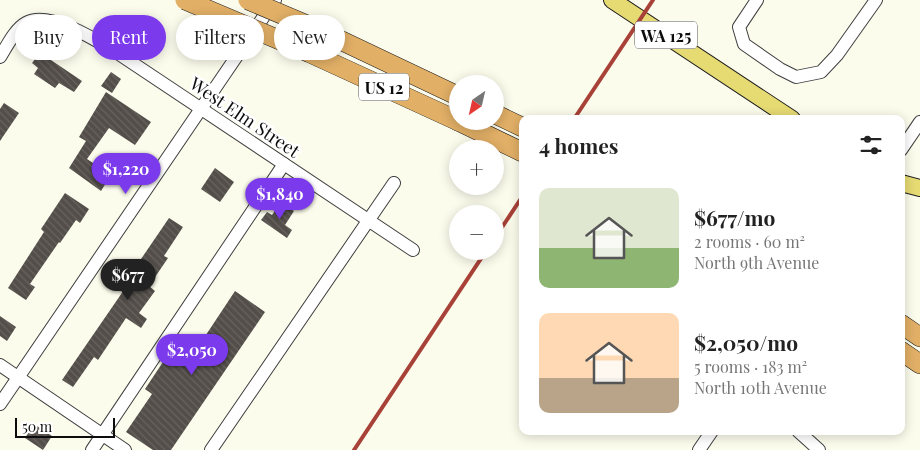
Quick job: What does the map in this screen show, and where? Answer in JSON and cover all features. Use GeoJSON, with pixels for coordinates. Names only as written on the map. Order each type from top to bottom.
{"type":"FeatureCollection","features":[{"type":"Feature","properties":{"kind":"highway","name":"US 12"},"geometry":{"type":"LineString","coordinates":[[185,0],[310,53],[449,117]]}},
{"type":"Feature","properties":{"kind":"highway","name":"US 12"},"geometry":{"type":"LineString","coordinates":[[248,0],[319,30],[449,92]]}},
{"type":"Feature","properties":{"kind":"highway"},"geometry":{"type":"LineString","coordinates":[[504,118],[519,126]]}},
{"type":"Feature","properties":{"kind":"highway","name":"US 12"},"geometry":{"type":"LineString","coordinates":[[476,130],[519,151]]}},
{"type":"Feature","properties":{"kind":"highway"},"geometry":{"type":"LineString","coordinates":[[905,327],[920,336]]}},
{"type":"Feature","properties":{"kind":"highway"},"geometry":{"type":"LineString","coordinates":[[905,354],[920,364]]}},
{"type":"Feature","properties":{"kind":"main road","name":"WA 125"},"geometry":{"type":"LineString","coordinates":[[612,0],[786,115]]}},
{"type":"Feature","properties":{"kind":"main road"},"geometry":{"type":"LineString","coordinates":[[905,183],[920,188]]}},
{"type":"Feature","properties":{"kind":"street"},"geometry":{"type":"LineString","coordinates":[[0,404],[274,0]]}},
{"type":"Feature","properties":{"kind":"street"},"geometry":{"type":"LineString","coordinates":[[757,0],[740,27],[744,44],[780,69],[796,77],[821,72],[837,55],[876,0]]}},
{"type":"Feature","properties":{"kind":"street","name":"West Elm Street"},"geometry":{"type":"LineString","coordinates":[[0,56],[24,24],[32,20],[40,19],[73,29],[91,37],[413,250]]}},
{"type":"Feature","properties":{"kind":"street"},"geometry":{"type":"LineString","coordinates":[[905,144],[920,122]]}},
{"type":"Feature","properties":{"kind":"street"},"geometry":{"type":"LineString","coordinates":[[92,450],[284,164]]}},
{"type":"Feature","properties":{"kind":"street"},"geometry":{"type":"LineString","coordinates":[[211,450],[394,183]]}},
{"type":"Feature","properties":{"kind":"street"},"geometry":{"type":"LineString","coordinates":[[0,365],[125,450]]}},
{"type":"Feature","properties":{"kind":"street"},"geometry":{"type":"LineString","coordinates":[[699,450],[709,435]]}},
{"type":"Feature","properties":{"kind":"street"},"geometry":{"type":"LineString","coordinates":[[802,435],[819,450]]}},
{"type":"Feature","properties":{"kind":"building"},"geometry":{"type":"Polygon","coordinates":[[[34,60],[51,60],[82,81],[74,92],[59,83],[55,88],[34,74],[38,68],[32,63],[34,60]]]}},
{"type":"Feature","properties":{"kind":"building"},"geometry":{"type":"Polygon","coordinates":[[[111,72],[121,79],[112,93],[101,86],[111,72]]]}},
{"type":"Feature","properties":{"kind":"building"},"geometry":{"type":"Polygon","coordinates":[[[106,92],[151,122],[135,145],[109,128],[87,159],[111,175],[101,191],[69,168],[86,141],[79,137],[106,92]]]}},
{"type":"Feature","properties":{"kind":"building"},"geometry":{"type":"Polygon","coordinates":[[[4,103],[19,113],[0,141],[0,109],[4,103]]]}},
{"type":"Feature","properties":{"kind":"building"},"geometry":{"type":"Polygon","coordinates":[[[215,168],[234,182],[220,202],[201,189],[215,168]]]}},
{"type":"Feature","properties":{"kind":"building"},"geometry":{"type":"Polygon","coordinates":[[[65,193],[89,209],[80,223],[76,220],[59,242],[30,284],[35,287],[26,300],[8,288],[44,232],[41,229],[65,193]]]}},
{"type":"Feature","properties":{"kind":"building"},"geometry":{"type":"Polygon","coordinates":[[[281,202],[294,211],[285,225],[292,230],[287,238],[261,220],[267,212],[272,215],[281,202]]]}},
{"type":"Feature","properties":{"kind":"building"},"geometry":{"type":"Polygon","coordinates":[[[169,218],[183,227],[164,256],[168,258],[149,286],[155,291],[139,313],[147,319],[141,328],[126,318],[98,360],[94,357],[73,387],[62,380],[126,287],[124,286],[126,281],[169,218]]]}},
{"type":"Feature","properties":{"kind":"building"},"geometry":{"type":"Polygon","coordinates":[[[235,291],[265,312],[171,450],[153,450],[126,432],[152,394],[145,389],[179,338],[196,350],[235,291]]]}},
{"type":"Feature","properties":{"kind":"building"},"geometry":{"type":"Polygon","coordinates":[[[0,316],[16,327],[7,341],[0,336],[0,316]]]}},
{"type":"Feature","properties":{"kind":"building"},"geometry":{"type":"Polygon","coordinates":[[[34,424],[52,436],[43,450],[25,438],[34,424]]]}},
{"type":"Feature","properties":{"kind":"railway"},"geometry":{"type":"LineString","coordinates":[[577,115],[653,0]]}},
{"type":"Feature","properties":{"kind":"railway"},"geometry":{"type":"LineString","coordinates":[[504,224],[519,202]]}},
{"type":"Feature","properties":{"kind":"railway"},"geometry":{"type":"LineString","coordinates":[[354,450],[480,260]]}}]}
